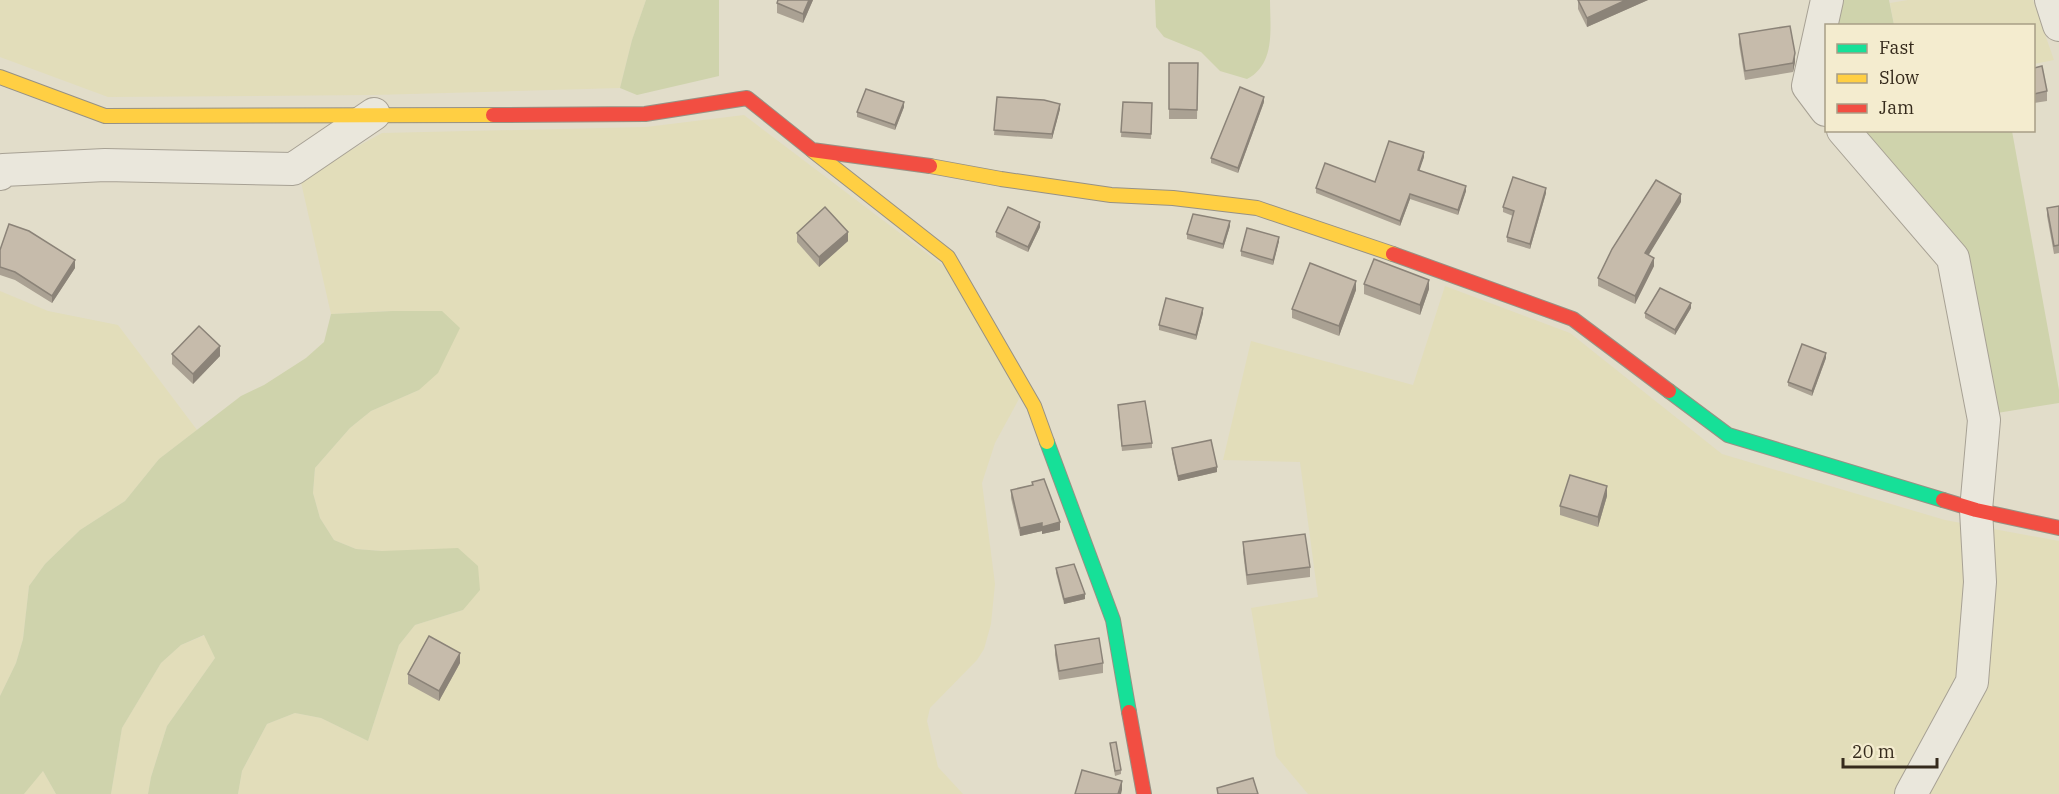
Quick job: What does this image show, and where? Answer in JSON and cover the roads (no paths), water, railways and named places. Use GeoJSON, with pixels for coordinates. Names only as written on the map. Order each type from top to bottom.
{"type":"FeatureCollection","features":[{"type":"Feature","properties":{"kind":"street"},"geometry":{"type":"LineString","coordinates":[[1825,107],[1808,86],[1827,0]]}},
{"type":"Feature","properties":{"kind":"street"},"geometry":{"type":"LineString","coordinates":[[2051,0],[2059,25]]}},
{"type":"Feature","properties":{"kind":"street"},"geometry":{"type":"LineString","coordinates":[[0,77],[105,116],[645,114],[747,98],[948,257],[1034,406],[1113,620],[1144,794]]}},
{"type":"Feature","properties":{"kind":"street"},"geometry":{"type":"LineString","coordinates":[[0,174],[3,170],[105,165],[293,169],[374,114]]}},
{"type":"Feature","properties":{"kind":"street"},"geometry":{"type":"LineString","coordinates":[[1845,132],[1953,258],[1984,420],[1976,510],[1980,582],[1972,682],[1911,794]]}},
{"type":"Feature","properties":{"kind":"street"},"geometry":{"type":"LineString","coordinates":[[812,150],[1111,195],[1173,198],[1257,208],[1412,260],[1573,319],[1728,435],[1976,510],[2059,528]]}}]}
